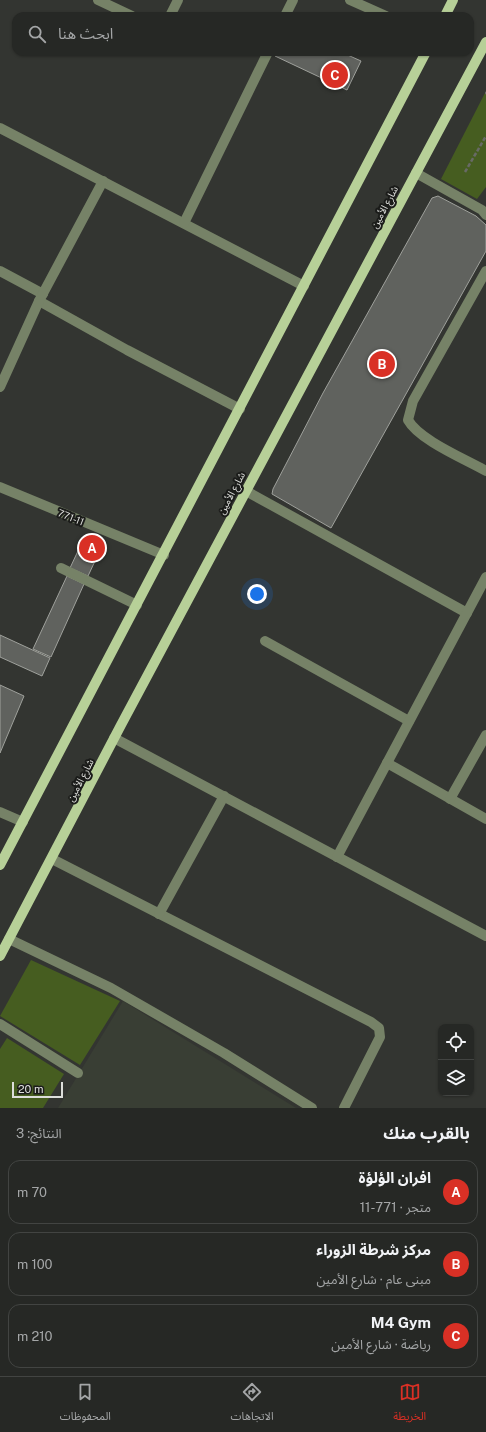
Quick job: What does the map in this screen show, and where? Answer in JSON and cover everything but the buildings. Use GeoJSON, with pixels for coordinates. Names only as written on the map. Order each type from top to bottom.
{"type":"FeatureCollection","features":[{"type":"Feature","properties":{"kind":"main road"},"geometry":{"type":"LineString","coordinates":[[447,12],[454,0]]}},
{"type":"Feature","properties":{"kind":"main road","name":"شارع الأمين"},"geometry":{"type":"LineString","coordinates":[[0,956],[114,738],[486,42]]}},
{"type":"Feature","properties":{"kind":"main road"},"geometry":{"type":"LineString","coordinates":[[0,865],[240,410],[424,56]]}},
{"type":"Feature","properties":{"kind":"street"},"geometry":{"type":"LineString","coordinates":[[98,0],[124,12]]}},
{"type":"Feature","properties":{"kind":"street"},"geometry":{"type":"LineString","coordinates":[[172,12],[178,0]]}},
{"type":"Feature","properties":{"kind":"street"},"geometry":{"type":"LineString","coordinates":[[287,12],[293,0]]}},
{"type":"Feature","properties":{"kind":"street"},"geometry":{"type":"LineString","coordinates":[[350,0],[377,12]]}},
{"type":"Feature","properties":{"kind":"street"},"geometry":{"type":"LineString","coordinates":[[184,223],[266,56]]}},
{"type":"Feature","properties":{"kind":"street"},"geometry":{"type":"LineString","coordinates":[[0,128],[304,286]]}},
{"type":"Feature","properties":{"kind":"street"},"geometry":{"type":"LineString","coordinates":[[416,173],[485,210]]}},
{"type":"Feature","properties":{"kind":"street"},"geometry":{"type":"LineString","coordinates":[[0,388],[41,297],[103,181]]}},
{"type":"Feature","properties":{"kind":"street"},"geometry":{"type":"LineString","coordinates":[[0,271],[41,297],[240,410]]}},
{"type":"Feature","properties":{"kind":"street"},"geometry":{"type":"LineString","coordinates":[[486,271],[413,401],[408,420],[411,426],[424,437],[486,471]]}},
{"type":"Feature","properties":{"kind":"street","name":"771-11"},"geometry":{"type":"LineString","coordinates":[[0,488],[164,555]]}},
{"type":"Feature","properties":{"kind":"street"},"geometry":{"type":"LineString","coordinates":[[246,491],[467,613]]}},
{"type":"Feature","properties":{"kind":"street"},"geometry":{"type":"LineString","coordinates":[[60,568],[137,605]]}},
{"type":"Feature","properties":{"kind":"street"},"geometry":{"type":"LineString","coordinates":[[337,857],[486,577]]}},
{"type":"Feature","properties":{"kind":"street"},"geometry":{"type":"LineString","coordinates":[[265,641],[409,721]]}},
{"type":"Feature","properties":{"kind":"street"},"geometry":{"type":"LineString","coordinates":[[450,799],[486,735]]}},
{"type":"Feature","properties":{"kind":"street"},"geometry":{"type":"LineString","coordinates":[[114,738],[486,936]]}},
{"type":"Feature","properties":{"kind":"street"},"geometry":{"type":"LineString","coordinates":[[387,763],[486,819]]}},
{"type":"Feature","properties":{"kind":"street"},"geometry":{"type":"LineString","coordinates":[[159,914],[224,796]]}},
{"type":"Feature","properties":{"kind":"street"},"geometry":{"type":"LineString","coordinates":[[0,812],[23,822]]}},
{"type":"Feature","properties":{"kind":"street"},"geometry":{"type":"LineString","coordinates":[[52,859],[371,1022],[379,1028],[380,1037],[344,1108]]}},
{"type":"Feature","properties":{"kind":"street"},"geometry":{"type":"LineString","coordinates":[[9,939],[111,988],[224,1053],[312,1108]]}},
{"type":"Feature","properties":{"kind":"street"},"geometry":{"type":"LineString","coordinates":[[0,1024],[78,1073]]}},
{"type":"Feature","properties":{"kind":"path"},"geometry":{"type":"LineString","coordinates":[[465,172],[486,136]]}},
{"type":"Feature","properties":{"kind":"shaded area"},"geometry":{"type":"Polygon","coordinates":[[[123,1001],[296,1108],[58,1108],[123,1001]]]}},
{"type":"Feature","properties":{"kind":"green space"},"geometry":{"type":"Polygon","coordinates":[[[486,91],[486,187],[477,199],[441,179],[486,91]]]}},
{"type":"Feature","properties":{"kind":"green space"},"geometry":{"type":"Polygon","coordinates":[[[31,960],[120,1001],[80,1065],[0,1016],[31,960]]]}},
{"type":"Feature","properties":{"kind":"green space"},"geometry":{"type":"Polygon","coordinates":[[[7,1038],[64,1074],[43,1108],[0,1108],[0,1049],[7,1038]]]}},
{"type":"Feature","properties":{"kind":"place","name":"M4 Gym"},"geometry":{"type":"Point","coordinates":[335,75]}},
{"type":"Feature","properties":{"kind":"place","name":"مركز شرطة الزوراء"},"geometry":{"type":"Point","coordinates":[382,364]}},
{"type":"Feature","properties":{"kind":"place","name":"افران الؤلؤة"},"geometry":{"type":"Point","coordinates":[92,548]}}]}
